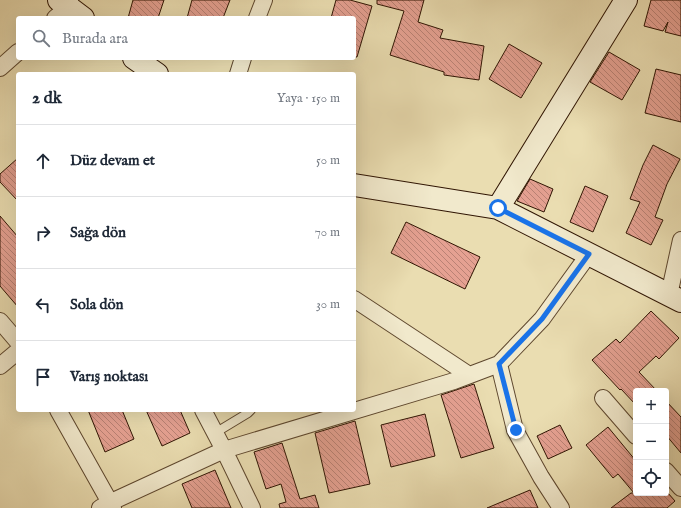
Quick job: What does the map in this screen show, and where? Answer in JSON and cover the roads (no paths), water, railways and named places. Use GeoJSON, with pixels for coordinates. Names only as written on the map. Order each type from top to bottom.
{"type":"FeatureCollection","features":[{"type":"Feature","properties":{"kind":"street"},"geometry":{"type":"LineString","coordinates":[[258,16],[264,0]]}},
{"type":"Feature","properties":{"kind":"street"},"geometry":{"type":"LineString","coordinates":[[498,208],[626,0]]}},
{"type":"Feature","properties":{"kind":"street"},"geometry":{"type":"LineString","coordinates":[[0,68],[16,54]]}},
{"type":"Feature","properties":{"kind":"street"},"geometry":{"type":"LineString","coordinates":[[137,60],[154,72]]}},
{"type":"Feature","properties":{"kind":"street"},"geometry":{"type":"LineString","coordinates":[[239,72],[242,60]]}},
{"type":"Feature","properties":{"kind":"street"},"geometry":{"type":"LineString","coordinates":[[356,186],[498,208],[675,298],[681,240]]}},
{"type":"Feature","properties":{"kind":"street"},"geometry":{"type":"LineString","coordinates":[[356,410],[454,381],[499,364],[542,319],[589,254]]}},
{"type":"Feature","properties":{"kind":"street"},"geometry":{"type":"LineString","coordinates":[[356,300],[469,375]]}},
{"type":"Feature","properties":{"kind":"street"},"geometry":{"type":"LineString","coordinates":[[0,321],[16,340]]}},
{"type":"Feature","properties":{"kind":"street"},"geometry":{"type":"LineString","coordinates":[[0,366],[16,353]]}},
{"type":"Feature","properties":{"kind":"street"},"geometry":{"type":"LineString","coordinates":[[499,364],[516,430],[541,477],[562,508]]}},
{"type":"Feature","properties":{"kind":"street"},"geometry":{"type":"LineString","coordinates":[[603,398],[633,433]]}},
{"type":"Feature","properties":{"kind":"street"},"geometry":{"type":"LineString","coordinates":[[59,412],[107,506],[224,450],[351,412]]}},
{"type":"Feature","properties":{"kind":"street"},"geometry":{"type":"LineString","coordinates":[[204,412],[252,508]]}},
{"type":"Feature","properties":{"kind":"street"},"geometry":{"type":"LineString","coordinates":[[669,474],[681,488]]}},
{"type":"Feature","properties":{"kind":"lane"},"geometry":{"type":"LineString","coordinates":[[215,433],[250,412]]}}]}
